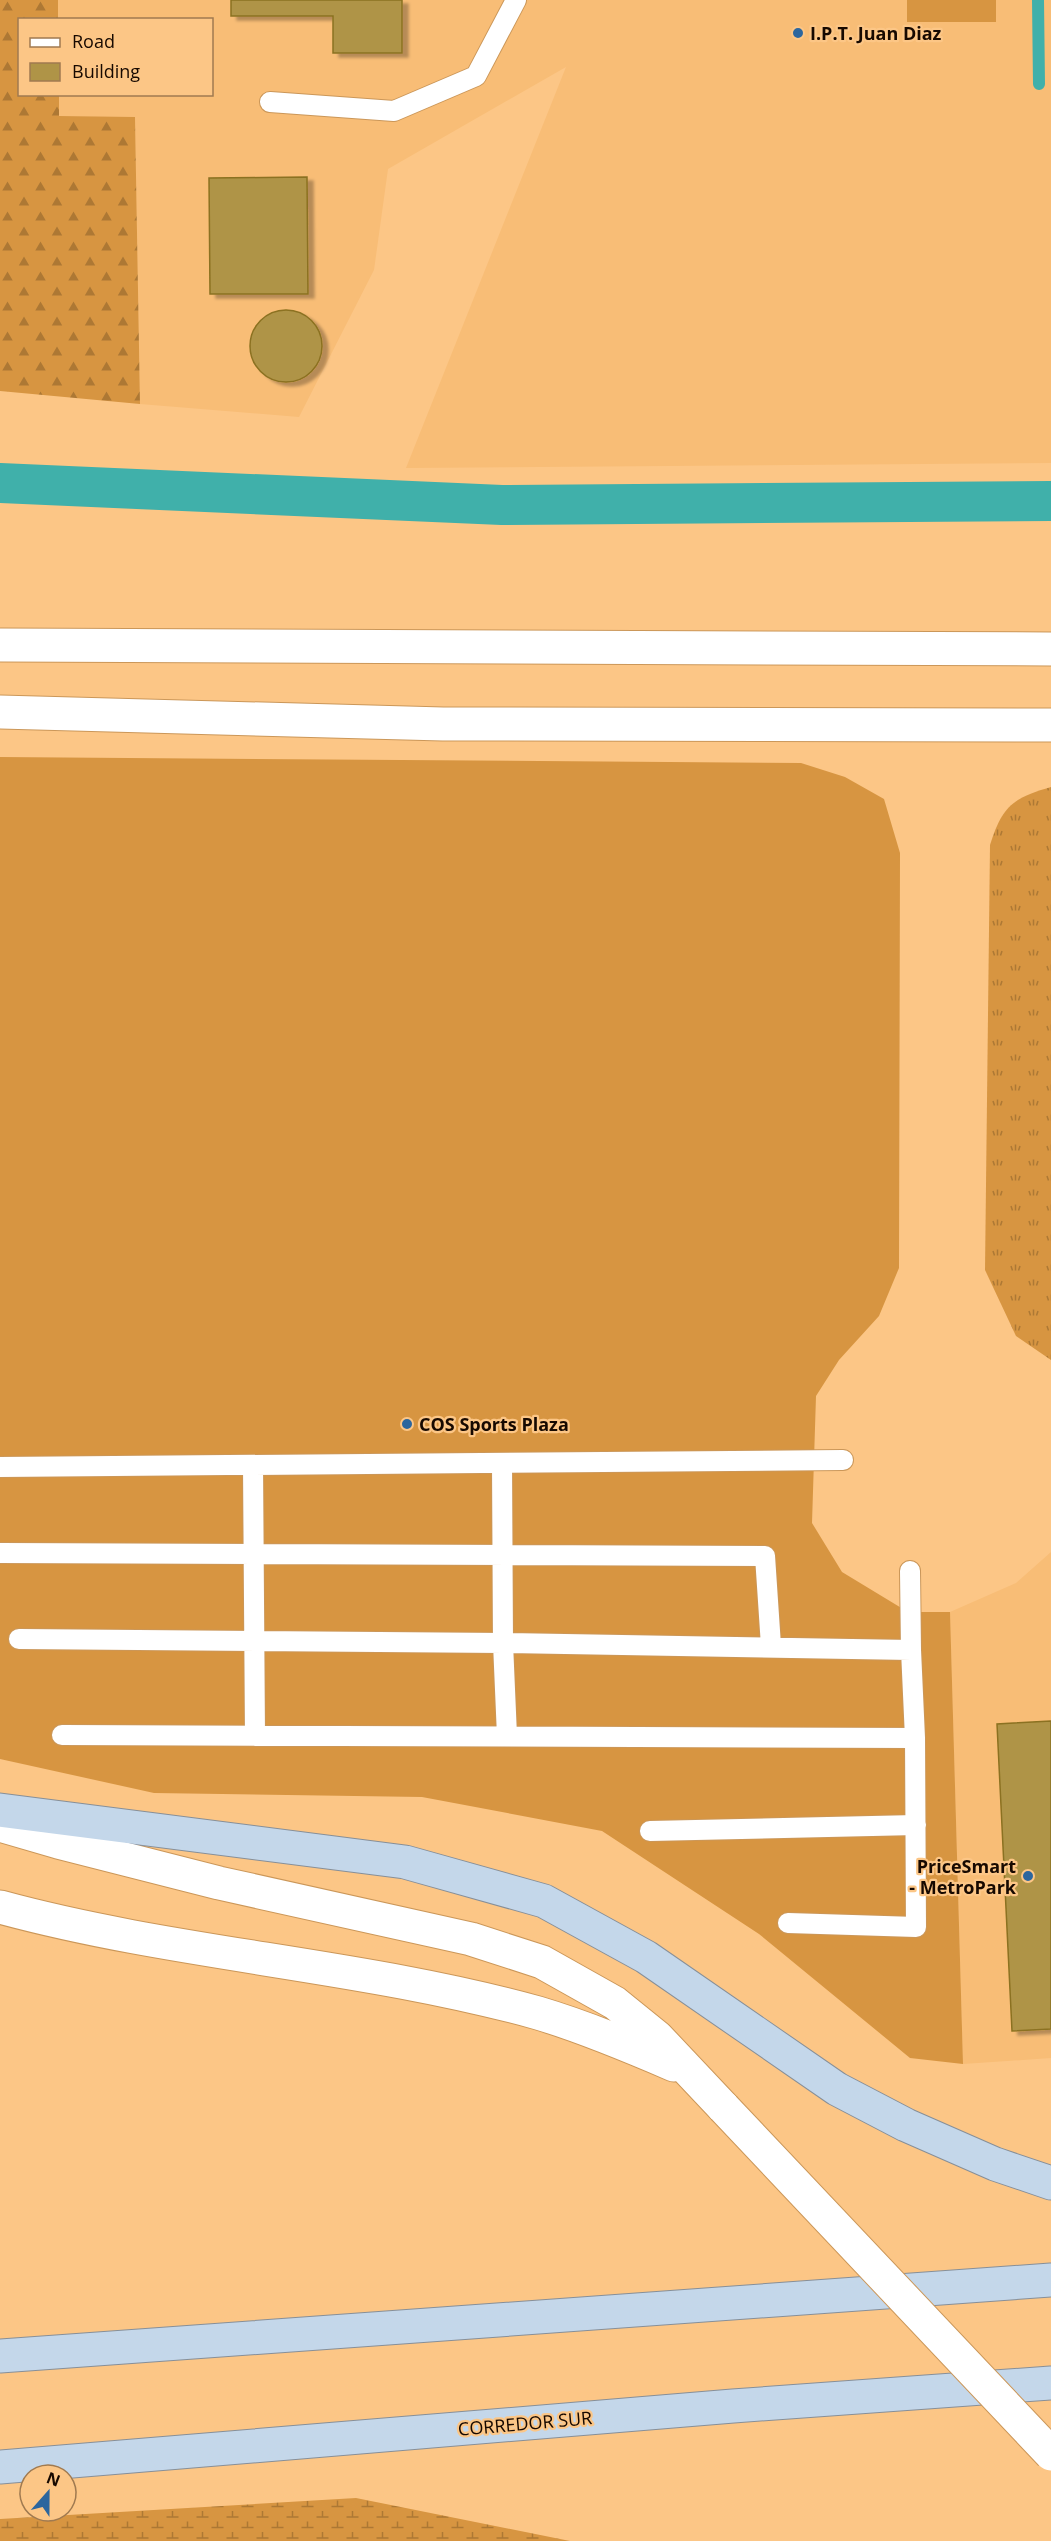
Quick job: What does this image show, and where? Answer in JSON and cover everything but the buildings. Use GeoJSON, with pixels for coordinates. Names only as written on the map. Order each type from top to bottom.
{"type":"FeatureCollection","features":[{"type":"Feature","properties":{"kind":"highway"},"geometry":{"type":"LineString","coordinates":[[0,1810],[405,1862],[543,1901],[646,1957],[837,2089],[906,2125],[995,2164],[1051,2183]]}},
{"type":"Feature","properties":{"kind":"highway"},"geometry":{"type":"LineString","coordinates":[[0,2356],[1051,2280]]}},
{"type":"Feature","properties":{"kind":"highway","name":"CORREDOR SUR"},"geometry":{"type":"LineString","coordinates":[[0,2467],[1051,2383]]}},
{"type":"Feature","properties":{"kind":"highway"},"geometry":{"type":"LineString","coordinates":[[882,2395],[1051,2406]]}},
{"type":"Feature","properties":{"kind":"street"},"geometry":{"type":"LineString","coordinates":[[0,645],[741,650],[1051,649]]}},
{"type":"Feature","properties":{"kind":"street"},"geometry":{"type":"LineString","coordinates":[[0,712],[443,724],[1051,726]]}},
{"type":"Feature","properties":{"kind":"street"},"geometry":{"type":"LineString","coordinates":[[0,1825],[219,1883],[471,1939],[542,1962],[615,2003],[657,2037],[1051,2454]]}},
{"type":"Feature","properties":{"kind":"street"},"geometry":{"type":"LineString","coordinates":[[0,1907],[113,1932],[455,1993],[539,2014],[611,2038],[690,2072]]}},
{"type":"Feature","properties":{"kind":"lane"},"geometry":{"type":"LineString","coordinates":[[270,102],[394,111],[476,76],[516,0]]}},
{"type":"Feature","properties":{"kind":"lane"},"geometry":{"type":"LineString","coordinates":[[0,1467],[843,1460]]}},
{"type":"Feature","properties":{"kind":"lane"},"geometry":{"type":"LineString","coordinates":[[502,1463],[503,1643],[507,1737]]}},
{"type":"Feature","properties":{"kind":"lane"},"geometry":{"type":"LineString","coordinates":[[253,1465],[255,1736]]}},
{"type":"Feature","properties":{"kind":"lane"},"geometry":{"type":"LineString","coordinates":[[0,1553],[765,1556],[771,1646]]}},
{"type":"Feature","properties":{"kind":"lane"},"geometry":{"type":"LineString","coordinates":[[788,1923],[916,1927],[915,1738],[910,1571]]}},
{"type":"Feature","properties":{"kind":"lane"},"geometry":{"type":"LineString","coordinates":[[19,1639],[771,1646],[911,1650]]}},
{"type":"Feature","properties":{"kind":"lane"},"geometry":{"type":"LineString","coordinates":[[62,1735],[915,1738]]}},
{"type":"Feature","properties":{"kind":"lane"},"geometry":{"type":"LineString","coordinates":[[651,1831],[916,1824]]}},
{"type":"Feature","properties":{"kind":"shaded area"},"geometry":{"type":"Polygon","coordinates":[[[58,0],[1051,0],[1051,463],[406,468],[566,67],[388,169],[374,270],[299,417],[140,404],[135,118],[59,116],[59,96],[213,96],[213,18],[58,18],[58,0]]]}},
{"type":"Feature","properties":{"kind":"shaded area"},"geometry":{"type":"Polygon","coordinates":[[[1051,1552],[1051,2058],[963,2064],[950,1612],[1016,1583],[1051,1552]]]}},
{"type":"Feature","properties":{"kind":"green space"},"geometry":{"type":"Polygon","coordinates":[[[0,0],[58,0],[58,18],[18,18],[18,96],[59,96],[59,116],[135,117],[140,404],[0,391],[0,0]]]}},
{"type":"Feature","properties":{"kind":"green space"},"geometry":{"type":"Polygon","coordinates":[[[907,0],[996,0],[996,22],[907,22],[907,0]]]}},
{"type":"Feature","properties":{"kind":"green space","name":"COS Sports Plaza"},"geometry":{"type":"Polygon","coordinates":[[[0,757],[801,763],[845,777],[884,799],[900,853],[899,1268],[879,1316],[839,1360],[816,1396],[812,1523],[842,1572],[908,1612],[950,1612],[963,2064],[910,2058],[759,1934],[602,1831],[422,1797],[154,1793],[0,1759],[0,757]]]}},
{"type":"Feature","properties":{"kind":"green space"},"geometry":{"type":"Polygon","coordinates":[[[1051,787],[1051,1360],[1016,1336],[985,1270],[990,845],[999,821],[1010,806],[1027,795],[1051,787]]]}},
{"type":"Feature","properties":{"kind":"green space"},"geometry":{"type":"Polygon","coordinates":[[[356,2498],[570,2541],[0,2541],[0,2519],[18,2518],[18,2523],[78,2523],[78,2514],[356,2498]]]}},
{"type":"Feature","properties":{"kind":"waterway"},"geometry":{"type":"LineString","coordinates":[[1038,0],[1039,84]]}},
{"type":"Feature","properties":{"kind":"waterway"},"geometry":{"type":"LineString","coordinates":[[0,483],[502,505],[1051,501]]}},
{"type":"Feature","properties":{"kind":"place","name":"I.P.T. Juan Diaz"},"geometry":{"type":"Point","coordinates":[798,33]}},
{"type":"Feature","properties":{"kind":"place","name":"COS Sports Plaza"},"geometry":{"type":"Point","coordinates":[407,1424]}},
{"type":"Feature","properties":{"kind":"place","name":"PriceSmart - MetroPark"},"geometry":{"type":"Point","coordinates":[1028,1876]}}]}
